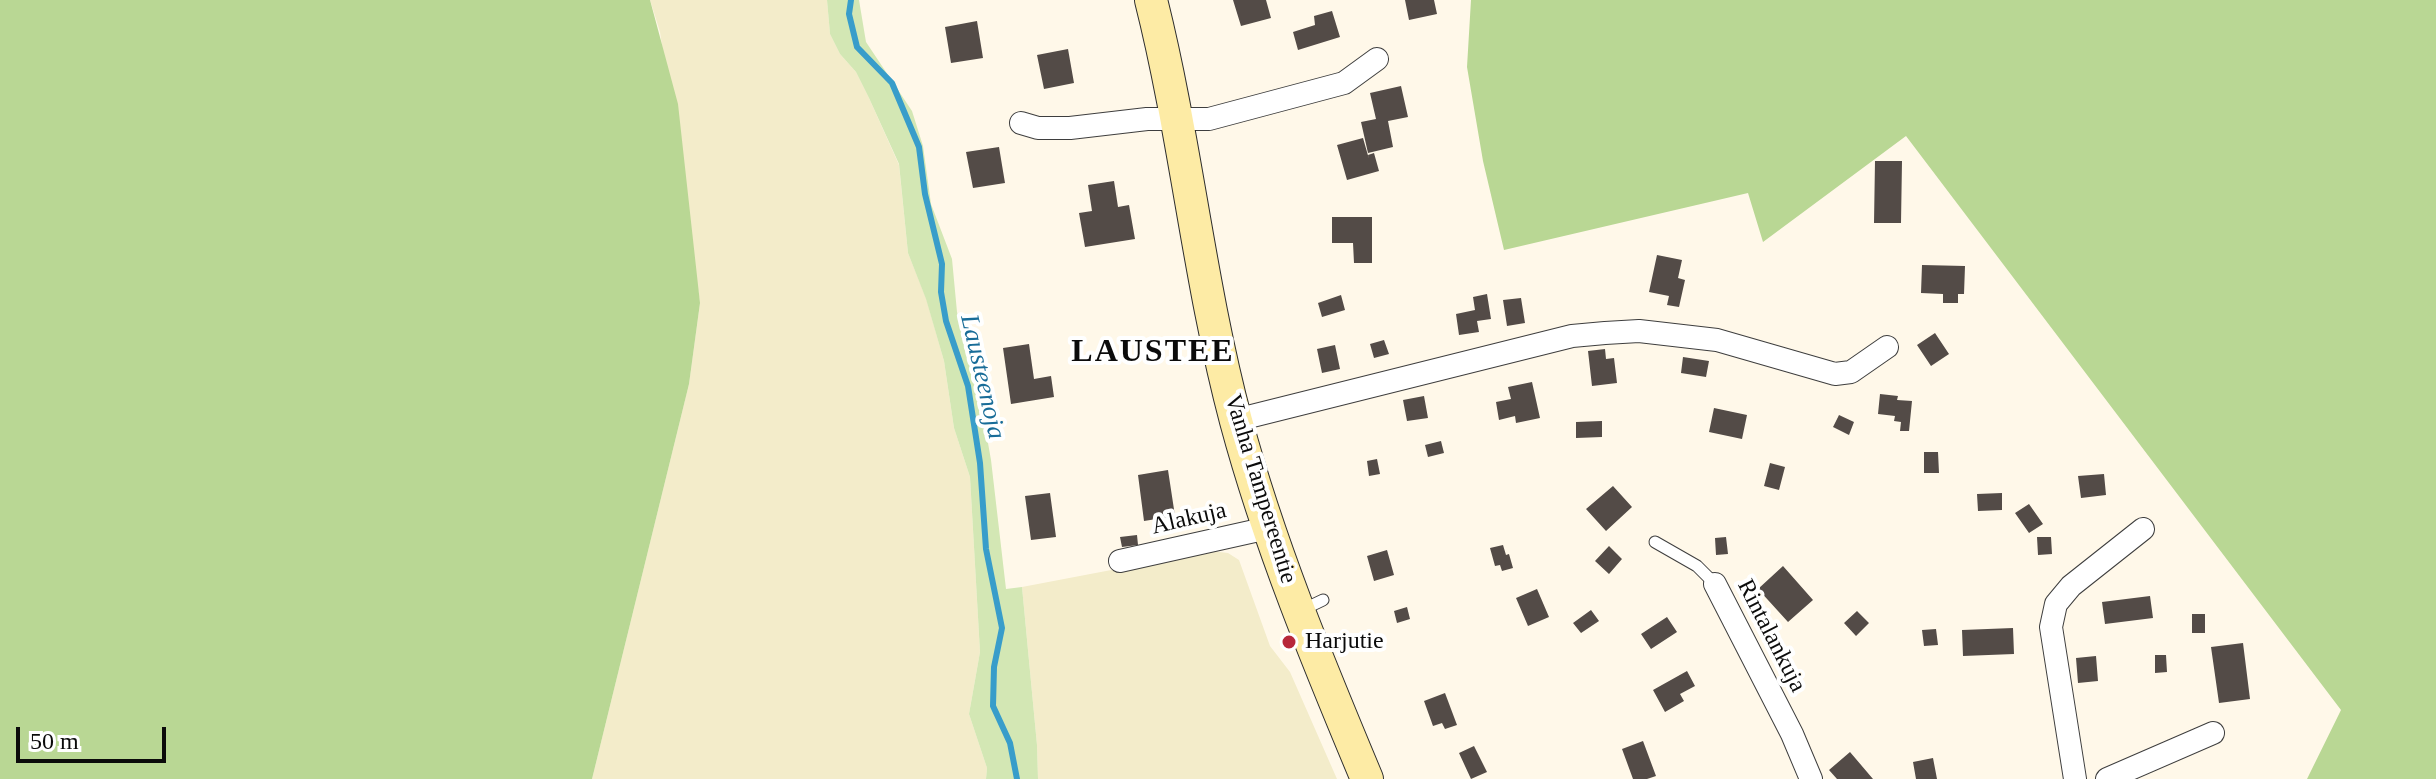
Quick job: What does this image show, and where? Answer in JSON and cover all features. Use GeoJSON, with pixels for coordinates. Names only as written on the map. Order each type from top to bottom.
{"type":"FeatureCollection","features":[{"type":"Feature","properties":{"kind":"main road","name":"Vanha Tampereentie"},"geometry":{"type":"LineString","coordinates":[[1151,0],[1179,121],[1211,304],[1236,420],[1268,528],[1311,606],[1367,779]]}},
{"type":"Feature","properties":{"kind":"street"},"geometry":{"type":"LineString","coordinates":[[1021,123],[1038,128],[1070,128],[1147,119],[1209,119],[1344,83],[1377,59]]}},
{"type":"Feature","properties":{"kind":"street"},"geometry":{"type":"LineString","coordinates":[[1236,420],[1572,336],[1639,331],[1679,334],[1717,340],[1835,374],[1851,372],[1887,347]]}},
{"type":"Feature","properties":{"kind":"street","name":"Alakuja"},"geometry":{"type":"LineString","coordinates":[[1120,561],[1268,528]]}},
{"type":"Feature","properties":{"kind":"street"},"geometry":{"type":"LineString","coordinates":[[2075,779],[2051,627],[2056,604],[2071,586],[2143,529]]}},
{"type":"Feature","properties":{"kind":"street","name":"Rintalankuja"},"geometry":{"type":"LineString","coordinates":[[1715,584],[1792,734],[1811,779]]}},
{"type":"Feature","properties":{"kind":"street"},"geometry":{"type":"LineString","coordinates":[[2107,779],[2213,733]]}},
{"type":"Feature","properties":{"kind":"lane","name":"Rintalankuja"},"geometry":{"type":"LineString","coordinates":[[1655,542],[1697,566],[1715,584]]}},
{"type":"Feature","properties":{"kind":"shaded area"},"geometry":{"type":"Polygon","coordinates":[[[650,0],[827,0],[830,34],[840,54],[856,72],[899,165],[908,253],[926,298],[944,361],[954,428],[970,477],[980,652],[969,714],[987,768],[986,779],[592,779],[689,384],[700,303],[660,32],[650,0]]]}},
{"type":"Feature","properties":{"kind":"shaded area"},"geometry":{"type":"Polygon","coordinates":[[[1211,551],[1228,553],[1239,560],[1270,646],[1290,672],[1337,779],[1038,779],[1022,587],[1211,551]]]}},
{"type":"Feature","properties":{"kind":"green space"},"geometry":{"type":"Polygon","coordinates":[[[0,0],[650,0],[678,104],[700,303],[689,384],[592,779],[0,779],[0,0]]]}},
{"type":"Feature","properties":{"kind":"green space"},"geometry":{"type":"Polygon","coordinates":[[[827,0],[859,0],[866,42],[912,111],[923,146],[931,204],[952,259],[957,312],[980,398],[991,460],[1006,589],[1022,587],[1038,779],[986,779],[987,768],[969,714],[980,652],[970,477],[954,428],[944,361],[926,299],[908,253],[899,164],[856,72],[840,54],[830,34],[827,0]]]}},
{"type":"Feature","properties":{"kind":"green space"},"geometry":{"type":"Polygon","coordinates":[[[1471,0],[2436,0],[2436,779],[2307,779],[2341,710],[1906,136],[1763,242],[1748,193],[1504,250],[1483,161],[1467,67],[1471,0]]]}},
{"type":"Feature","properties":{"kind":"building"},"geometry":{"type":"Polygon","coordinates":[[[1233,0],[1266,0],[1271,18],[1241,26],[1233,0]]]}},
{"type":"Feature","properties":{"kind":"building"},"geometry":{"type":"Polygon","coordinates":[[[1405,0],[1434,0],[1437,14],[1409,20],[1405,0]]]}},
{"type":"Feature","properties":{"kind":"building"},"geometry":{"type":"Polygon","coordinates":[[[1332,11],[1340,37],[1298,50],[1293,32],[1315,25],[1314,16],[1332,11]]]}},
{"type":"Feature","properties":{"kind":"building"},"geometry":{"type":"Polygon","coordinates":[[[977,21],[983,58],[951,63],[945,27],[977,21]]]}},
{"type":"Feature","properties":{"kind":"building"},"geometry":{"type":"Polygon","coordinates":[[[1068,49],[1074,83],[1044,89],[1037,55],[1068,49]]]}},
{"type":"Feature","properties":{"kind":"building"},"geometry":{"type":"Polygon","coordinates":[[[1401,86],[1408,117],[1388,121],[1393,147],[1368,153],[1361,122],[1376,119],[1370,93],[1401,86]]]}},
{"type":"Feature","properties":{"kind":"building"},"geometry":{"type":"Polygon","coordinates":[[[1363,138],[1369,159],[1368,155],[1374,153],[1379,171],[1347,180],[1337,145],[1363,138]]]}},
{"type":"Feature","properties":{"kind":"building"},"geometry":{"type":"Polygon","coordinates":[[[999,147],[1005,183],[973,188],[966,152],[999,147]]]}},
{"type":"Feature","properties":{"kind":"building"},"geometry":{"type":"Polygon","coordinates":[[[1875,161],[1902,161],[1901,223],[1874,223],[1875,161]]]}},
{"type":"Feature","properties":{"kind":"building"},"geometry":{"type":"Polygon","coordinates":[[[1114,181],[1118,207],[1129,205],[1135,239],[1085,247],[1079,213],[1092,211],[1088,185],[1114,181]]]}},
{"type":"Feature","properties":{"kind":"building"},"geometry":{"type":"Polygon","coordinates":[[[1332,217],[1372,217],[1372,263],[1354,263],[1353,243],[1332,243],[1332,217]]]}},
{"type":"Feature","properties":{"kind":"building"},"geometry":{"type":"Polygon","coordinates":[[[1657,255],[1682,260],[1678,278],[1685,280],[1679,307],[1667,305],[1669,296],[1649,292],[1657,255]]]}},
{"type":"Feature","properties":{"kind":"building"},"geometry":{"type":"Polygon","coordinates":[[[1922,265],[1965,266],[1964,294],[1958,294],[1958,303],[1943,303],[1943,294],[1921,293],[1922,265]]]}},
{"type":"Feature","properties":{"kind":"building"},"geometry":{"type":"Polygon","coordinates":[[[1487,294],[1491,319],[1477,321],[1479,332],[1459,335],[1456,314],[1475,310],[1473,297],[1487,294]]]}},
{"type":"Feature","properties":{"kind":"building"},"geometry":{"type":"Polygon","coordinates":[[[1341,295],[1345,310],[1322,317],[1318,303],[1341,295]]]}},
{"type":"Feature","properties":{"kind":"building"},"geometry":{"type":"Polygon","coordinates":[[[1521,298],[1525,323],[1507,326],[1503,300],[1521,298]]]}},
{"type":"Feature","properties":{"kind":"building"},"geometry":{"type":"Polygon","coordinates":[[[1935,333],[1949,354],[1931,366],[1917,345],[1935,333]]]}},
{"type":"Feature","properties":{"kind":"building"},"geometry":{"type":"Polygon","coordinates":[[[1384,340],[1389,354],[1374,358],[1370,344],[1384,340]]]}},
{"type":"Feature","properties":{"kind":"building"},"geometry":{"type":"Polygon","coordinates":[[[1029,344],[1034,379],[1051,376],[1054,397],[1011,404],[1003,348],[1029,344]]]}},
{"type":"Feature","properties":{"kind":"building"},"geometry":{"type":"Polygon","coordinates":[[[1335,345],[1340,369],[1322,373],[1317,349],[1335,345]]]}},
{"type":"Feature","properties":{"kind":"building"},"geometry":{"type":"Polygon","coordinates":[[[1605,349],[1606,359],[1614,358],[1617,383],[1592,386],[1588,351],[1605,349]]]}},
{"type":"Feature","properties":{"kind":"building"},"geometry":{"type":"Polygon","coordinates":[[[1683,357],[1709,361],[1706,377],[1681,373],[1683,357]]]}},
{"type":"Feature","properties":{"kind":"building"},"geometry":{"type":"Polygon","coordinates":[[[1532,382],[1540,418],[1516,423],[1515,416],[1499,420],[1496,402],[1511,399],[1508,387],[1532,382]]]}},
{"type":"Feature","properties":{"kind":"building"},"geometry":{"type":"Polygon","coordinates":[[[1880,394],[1912,401],[1909,431],[1900,431],[1901,422],[1894,421],[1895,416],[1878,414],[1880,394]]]}},
{"type":"Feature","properties":{"kind":"building"},"geometry":{"type":"Polygon","coordinates":[[[1424,396],[1428,418],[1407,421],[1403,400],[1424,396]]]}},
{"type":"Feature","properties":{"kind":"building"},"geometry":{"type":"Polygon","coordinates":[[[1714,408],[1747,415],[1742,439],[1709,432],[1714,408]]]}},
{"type":"Feature","properties":{"kind":"building"},"geometry":{"type":"Polygon","coordinates":[[[1839,415],[1854,422],[1849,435],[1833,427],[1839,415]]]}},
{"type":"Feature","properties":{"kind":"building"},"geometry":{"type":"Polygon","coordinates":[[[1602,421],[1602,437],[1576,438],[1576,422],[1602,421]]]}},
{"type":"Feature","properties":{"kind":"building"},"geometry":{"type":"Polygon","coordinates":[[[1441,441],[1444,453],[1428,457],[1425,445],[1441,441]]]}},
{"type":"Feature","properties":{"kind":"building"},"geometry":{"type":"Polygon","coordinates":[[[1924,452],[1938,452],[1939,473],[1924,473],[1924,452]]]}},
{"type":"Feature","properties":{"kind":"building"},"geometry":{"type":"Polygon","coordinates":[[[1377,459],[1380,474],[1369,476],[1367,461],[1377,459]]]}},
{"type":"Feature","properties":{"kind":"building"},"geometry":{"type":"Polygon","coordinates":[[[1770,463],[1785,467],[1779,490],[1764,486],[1770,463]]]}},
{"type":"Feature","properties":{"kind":"building"},"geometry":{"type":"Polygon","coordinates":[[[1168,470],[1175,516],[1144,521],[1138,475],[1168,470]]]}},
{"type":"Feature","properties":{"kind":"building"},"geometry":{"type":"Polygon","coordinates":[[[2104,474],[2106,495],[2081,498],[2078,476],[2104,474]]]}},
{"type":"Feature","properties":{"kind":"building"},"geometry":{"type":"Polygon","coordinates":[[[1613,486],[1632,507],[1606,531],[1586,509],[1613,486]]]}},
{"type":"Feature","properties":{"kind":"building"},"geometry":{"type":"Polygon","coordinates":[[[1050,493],[1056,537],[1031,540],[1025,496],[1050,493]]]}},
{"type":"Feature","properties":{"kind":"building"},"geometry":{"type":"Polygon","coordinates":[[[2002,493],[2002,510],[1978,511],[1977,494],[2002,493]]]}},
{"type":"Feature","properties":{"kind":"building"},"geometry":{"type":"Polygon","coordinates":[[[2029,504],[2043,524],[2029,533],[2015,513],[2029,504]]]}},
{"type":"Feature","properties":{"kind":"building"},"geometry":{"type":"Polygon","coordinates":[[[1137,535],[1138,545],[1122,547],[1120,537],[1137,535]]]}},
{"type":"Feature","properties":{"kind":"building"},"geometry":{"type":"Polygon","coordinates":[[[1726,537],[1728,554],[1716,555],[1715,538],[1726,537]]]}},
{"type":"Feature","properties":{"kind":"building"},"geometry":{"type":"Polygon","coordinates":[[[2037,537],[2051,537],[2052,554],[2038,555],[2037,537]]]}},
{"type":"Feature","properties":{"kind":"building"},"geometry":{"type":"Polygon","coordinates":[[[1503,545],[1513,568],[1502,571],[1500,565],[1495,566],[1490,548],[1503,545]]]}},
{"type":"Feature","properties":{"kind":"building"},"geometry":{"type":"Polygon","coordinates":[[[1609,546],[1622,559],[1609,574],[1595,561],[1609,546]]]}},
{"type":"Feature","properties":{"kind":"building"},"geometry":{"type":"Polygon","coordinates":[[[1387,550],[1394,575],[1374,581],[1367,556],[1387,550]]]}},
{"type":"Feature","properties":{"kind":"building"},"geometry":{"type":"Polygon","coordinates":[[[1783,566],[1813,600],[1788,622],[1758,589],[1783,566]]]}},
{"type":"Feature","properties":{"kind":"building"},"geometry":{"type":"Polygon","coordinates":[[[1537,589],[1549,617],[1528,626],[1516,598],[1537,589]]]}},
{"type":"Feature","properties":{"kind":"building"},"geometry":{"type":"Polygon","coordinates":[[[2150,596],[2153,618],[2105,624],[2102,602],[2150,596]]]}},
{"type":"Feature","properties":{"kind":"building"},"geometry":{"type":"Polygon","coordinates":[[[1407,607],[1410,619],[1397,623],[1394,611],[1407,607]]]}},
{"type":"Feature","properties":{"kind":"building"},"geometry":{"type":"Polygon","coordinates":[[[1591,610],[1599,621],[1581,633],[1573,623],[1591,610]]]}},
{"type":"Feature","properties":{"kind":"building"},"geometry":{"type":"Polygon","coordinates":[[[1857,611],[1869,623],[1856,636],[1844,623],[1857,611]]]}},
{"type":"Feature","properties":{"kind":"building"},"geometry":{"type":"Polygon","coordinates":[[[2192,614],[2205,614],[2205,633],[2192,633],[2192,614]]]}},
{"type":"Feature","properties":{"kind":"building"},"geometry":{"type":"Polygon","coordinates":[[[1667,617],[1677,632],[1651,649],[1641,634],[1667,617]]]}},
{"type":"Feature","properties":{"kind":"building"},"geometry":{"type":"Polygon","coordinates":[[[2013,628],[2014,654],[1963,656],[1962,630],[2013,628]]]}},
{"type":"Feature","properties":{"kind":"building"},"geometry":{"type":"Polygon","coordinates":[[[1936,629],[1938,645],[1924,646],[1922,630],[1936,629]]]}},
{"type":"Feature","properties":{"kind":"building"},"geometry":{"type":"Polygon","coordinates":[[[2243,643],[2250,699],[2219,703],[2211,647],[2243,643]]]}},
{"type":"Feature","properties":{"kind":"building"},"geometry":{"type":"Polygon","coordinates":[[[2155,655],[2166,655],[2167,672],[2155,673],[2155,655]]]}},
{"type":"Feature","properties":{"kind":"building"},"geometry":{"type":"Polygon","coordinates":[[[2096,656],[2098,681],[2078,683],[2076,658],[2096,656]]]}},
{"type":"Feature","properties":{"kind":"building"},"geometry":{"type":"Polygon","coordinates":[[[1687,671],[1695,686],[1680,694],[1684,701],[1665,712],[1653,690],[1687,671]]]}},
{"type":"Feature","properties":{"kind":"building"},"geometry":{"type":"Polygon","coordinates":[[[1445,693],[1457,725],[1445,729],[1442,723],[1433,726],[1424,701],[1445,693]]]}},
{"type":"Feature","properties":{"kind":"building"},"geometry":{"type":"Polygon","coordinates":[[[1643,741],[1656,776],[1633,779],[1622,749],[1643,741]]]}},
{"type":"Feature","properties":{"kind":"building"},"geometry":{"type":"Polygon","coordinates":[[[1474,746],[1487,772],[1471,779],[1459,753],[1474,746]]]}},
{"type":"Feature","properties":{"kind":"building"},"geometry":{"type":"Polygon","coordinates":[[[1850,752],[1873,779],[1837,779],[1829,770],[1850,752]]]}},
{"type":"Feature","properties":{"kind":"building"},"geometry":{"type":"Polygon","coordinates":[[[1933,758],[1937,779],[1916,779],[1913,762],[1933,758]]]}},
{"type":"Feature","properties":{"kind":"waterway","name":"Lausteenoja"},"geometry":{"type":"LineString","coordinates":[[851,0],[849,14],[857,47],[892,83],[919,147],[925,194],[942,264],[941,292],[946,321],[968,386],[980,463],[986,549],[1002,628],[994,667],[993,706],[1010,743],[1017,779]]}},
{"type":"Feature","properties":{"kind":"place","name":"Harjutie"},"geometry":{"type":"Point","coordinates":[1289,642]}},
{"type":"Feature","properties":{"kind":"district","name":"LAUSTEE"},"geometry":{"type":"Point","coordinates":[1153,353]}}]}
